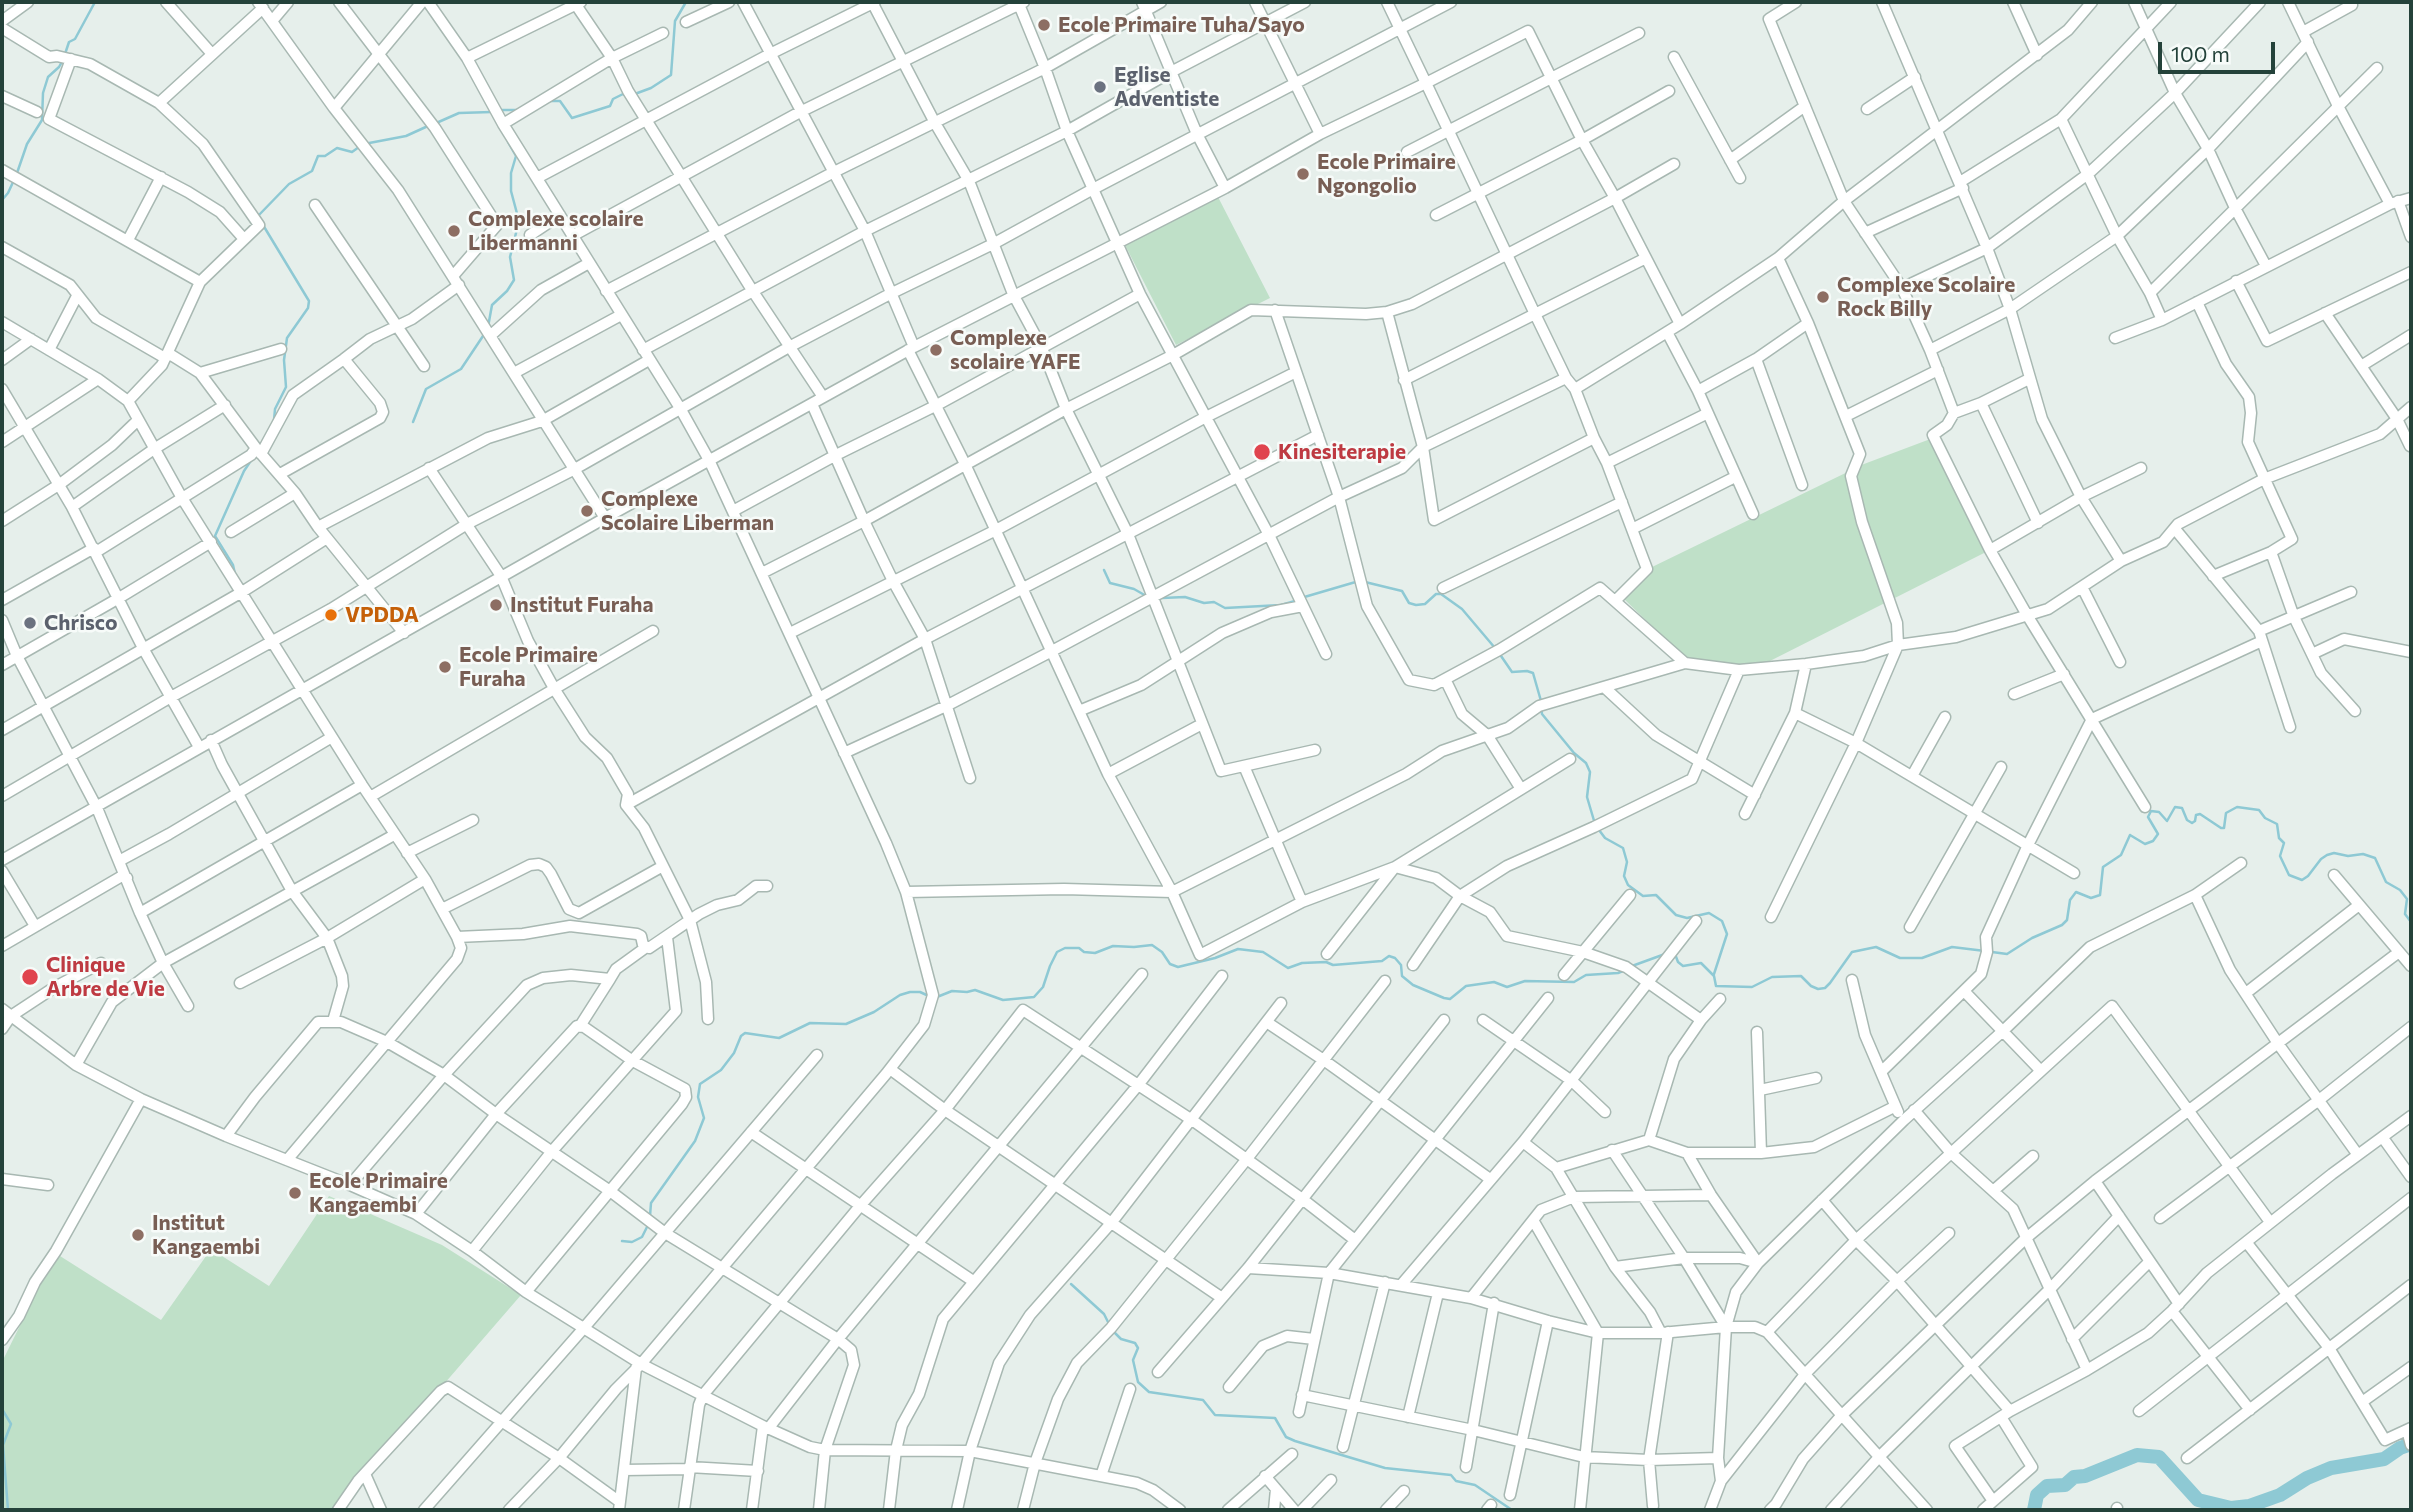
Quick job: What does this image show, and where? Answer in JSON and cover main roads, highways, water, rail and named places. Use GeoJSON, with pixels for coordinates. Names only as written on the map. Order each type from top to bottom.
{"type":"FeatureCollection","features":[{"type":"Feature","properties":{"kind":"waterway"},"geometry":{"type":"LineString","coordinates":[[65,54],[69,42],[75,39],[95,2]]}},
{"type":"Feature","properties":{"kind":"waterway"},"geometry":{"type":"LineString","coordinates":[[632,95],[651,88],[671,75],[675,21],[686,2]]}},
{"type":"Feature","properties":{"kind":"waterway"},"geometry":{"type":"LineString","coordinates":[[17,173],[27,144],[42,120],[43,93],[48,77],[63,60]]}},
{"type":"Feature","properties":{"kind":"waterway"},"geometry":{"type":"LineString","coordinates":[[549,101],[560,101],[572,118],[610,106],[613,99],[623,94],[626,96]]}},
{"type":"Feature","properties":{"kind":"waterway"},"geometry":{"type":"LineString","coordinates":[[500,110],[518,110]]}},
{"type":"Feature","properties":{"kind":"waterway"},"geometry":{"type":"LineString","coordinates":[[434,124],[459,113],[492,112]]}},
{"type":"Feature","properties":{"kind":"waterway"},"geometry":{"type":"LineString","coordinates":[[364,144],[406,136],[428,126]]}},
{"type":"Feature","properties":{"kind":"waterway"},"geometry":{"type":"LineString","coordinates":[[488,327],[492,305],[514,280],[510,257],[519,221],[511,191],[511,173],[516,156],[508,142]]}},
{"type":"Feature","properties":{"kind":"waterway"},"geometry":{"type":"LineString","coordinates":[[257,217],[289,184],[312,171],[318,156],[325,156],[337,148],[352,152],[359,147]]}},
{"type":"Feature","properties":{"kind":"waterway"},"geometry":{"type":"LineString","coordinates":[[2,200],[14,180]]}},
{"type":"Feature","properties":{"kind":"waterway"},"geometry":{"type":"LineString","coordinates":[[263,225],[309,301],[308,308],[287,338],[284,360],[286,387],[275,409],[274,420]]}},
{"type":"Feature","properties":{"kind":"waterway"},"geometry":{"type":"LineString","coordinates":[[413,422],[426,389],[461,369],[485,333]]}},
{"type":"Feature","properties":{"kind":"waterway"},"geometry":{"type":"LineString","coordinates":[[235,574],[233,565],[215,536],[252,459]]}},
{"type":"Feature","properties":{"kind":"waterway"},"geometry":{"type":"LineString","coordinates":[[1104,570],[1110,583],[1134,589],[1148,597]]}},
{"type":"Feature","properties":{"kind":"waterway"},"geometry":{"type":"LineString","coordinates":[[1301,598],[1359,581]]}},
{"type":"Feature","properties":{"kind":"waterway"},"geometry":{"type":"LineString","coordinates":[[1365,582],[1402,591],[1409,603],[1416,605],[1425,604],[1436,594],[1441,594],[1462,609],[1495,648]]}},
{"type":"Feature","properties":{"kind":"waterway"},"geometry":{"type":"LineString","coordinates":[[1162,598],[1185,597],[1204,603],[1214,602],[1225,608],[1281,605],[1295,601]]}},
{"type":"Feature","properties":{"kind":"waterway"},"geometry":{"type":"LineString","coordinates":[[1499,653],[1512,672],[1533,673],[1541,701]]}},
{"type":"Feature","properties":{"kind":"waterway"},"geometry":{"type":"LineString","coordinates":[[1541,707],[1542,714],[1574,753],[1586,763],[1590,772],[1587,797],[1595,824]]}},
{"type":"Feature","properties":{"kind":"waterway"},"geometry":{"type":"LineString","coordinates":[[1992,952],[2007,954],[2032,938],[2062,925],[2067,920],[2070,900],[2076,892],[2091,898],[2100,895],[2103,867],[2121,855],[2130,835],[2145,844],[2153,841],[2158,834],[2148,817],[2151,811],[2159,812],[2167,821],[2175,807],[2182,808],[2187,820],[2192,823],[2196,815],[2200,814],[2221,828],[2224,828],[2226,813],[2237,807],[2259,810],[2265,818],[2277,824],[2279,838],[2284,843],[2280,856],[2289,875],[2302,880],[2327,855],[2363,854],[2375,858],[2386,882],[2400,890],[2407,899],[2405,914],[2411,922]]}},
{"type":"Feature","properties":{"kind":"waterway"},"geometry":{"type":"LineString","coordinates":[[1599,830],[1605,838],[1623,848],[1627,862],[1624,876],[1628,885],[1643,896],[1656,895],[1676,915],[1687,918],[1709,913],[1722,921],[1727,934],[1714,974]]}},
{"type":"Feature","properties":{"kind":"waterway"},"geometry":{"type":"LineString","coordinates":[[937,997],[952,991],[975,990],[1003,1000],[1034,997],[1043,987],[1057,952],[1065,948],[1079,948],[1084,952],[1095,953],[1113,946],[1152,945],[1162,952],[1170,964],[1178,967],[1238,949],[1263,952],[1288,968],[1302,963],[1326,962],[1333,965],[1382,961],[1389,956],[1401,965],[1402,976],[1413,985],[1450,999],[1466,986],[1494,982],[1507,987],[1525,981],[1574,982],[1586,975],[1623,971]]}},
{"type":"Feature","properties":{"kind":"waterway"},"geometry":{"type":"LineString","coordinates":[[1675,954],[1683,966],[1701,963],[1714,976],[1716,986],[1752,987],[1772,977],[1801,976],[1818,989],[1825,988],[1830,983],[1852,952],[1876,947],[1900,958],[1922,958],[1952,947],[1985,951]]}},
{"type":"Feature","properties":{"kind":"waterway"},"geometry":{"type":"LineString","coordinates":[[1632,966],[1665,954]]}},
{"type":"Feature","properties":{"kind":"waterway"},"geometry":{"type":"LineString","coordinates":[[650,1216],[651,1203],[695,1141],[704,1118],[698,1097],[700,1084],[721,1070],[734,1053],[741,1036],[745,1033],[779,1038],[810,1023],[846,1024],[910,992],[920,992],[931,997]]}},
{"type":"Feature","properties":{"kind":"waterway"},"geometry":{"type":"LineString","coordinates":[[622,1241],[632,1242],[642,1237],[648,1225]]}},
{"type":"Feature","properties":{"kind":"waterway"},"geometry":{"type":"LineString","coordinates":[[1071,1284],[1104,1314],[1109,1324]]}},
{"type":"Feature","properties":{"kind":"waterway"},"geometry":{"type":"LineString","coordinates":[[1112,1330],[1121,1339],[1135,1343],[1138,1348],[1133,1360],[1138,1382],[1149,1392],[1203,1400],[1215,1415],[1275,1418],[1286,1437],[1385,1468],[1451,1475],[1456,1481],[1475,1485],[1512,1510]]}},
{"type":"Feature","properties":{"kind":"waterway"},"geometry":{"type":"LineString","coordinates":[[2,1409],[11,1424],[3,1445],[8,1510]]}},
{"type":"Feature","properties":{"kind":"waterway"},"geometry":{"type":"LineString","coordinates":[[2034,1510],[2037,1495],[2047,1486],[2065,1485],[2074,1477],[2085,1476],[2137,1455],[2159,1457],[2198,1500],[2231,1508],[2249,1506],[2280,1495],[2307,1478],[2331,1468],[2384,1459],[2411,1444]]}},
{"type":"Feature","properties":{"kind":"place","name":"Ecole Primaire Tuha/Sayo"},"geometry":{"type":"Point","coordinates":[1044,25]}},
{"type":"Feature","properties":{"kind":"place","name":"Eglise Adventiste"},"geometry":{"type":"Point","coordinates":[1100,87]}},
{"type":"Feature","properties":{"kind":"place","name":"Ecole Primaire Ngongolio"},"geometry":{"type":"Point","coordinates":[1303,174]}},
{"type":"Feature","properties":{"kind":"place","name":"Complexe scolaire Libermanni"},"geometry":{"type":"Point","coordinates":[454,231]}},
{"type":"Feature","properties":{"kind":"place","name":"Complexe Scolaire Rock Billy"},"geometry":{"type":"Point","coordinates":[1823,297]}},
{"type":"Feature","properties":{"kind":"place","name":"Complexe scolaire YAFE"},"geometry":{"type":"Point","coordinates":[936,350]}},
{"type":"Feature","properties":{"kind":"place","name":"Kinesiterapie"},"geometry":{"type":"Point","coordinates":[1262,452]}},
{"type":"Feature","properties":{"kind":"place","name":"Complexe Scolaire Liberman"},"geometry":{"type":"Point","coordinates":[587,511]}},
{"type":"Feature","properties":{"kind":"place","name":"Institut Furaha"},"geometry":{"type":"Point","coordinates":[496,605]}},
{"type":"Feature","properties":{"kind":"place","name":"VPDDA"},"geometry":{"type":"Point","coordinates":[331,615]}},
{"type":"Feature","properties":{"kind":"place","name":"Chrisco"},"geometry":{"type":"Point","coordinates":[30,623]}},
{"type":"Feature","properties":{"kind":"place","name":"Ecole Primaire Furaha"},"geometry":{"type":"Point","coordinates":[445,667]}},
{"type":"Feature","properties":{"kind":"place","name":"Clinique Arbre de Vie"},"geometry":{"type":"Point","coordinates":[30,977]}},
{"type":"Feature","properties":{"kind":"place","name":"Ecole Primaire Kangaembi"},"geometry":{"type":"Point","coordinates":[295,1193]}},
{"type":"Feature","properties":{"kind":"place","name":"Institut Kangaembi"},"geometry":{"type":"Point","coordinates":[138,1235]}}]}
